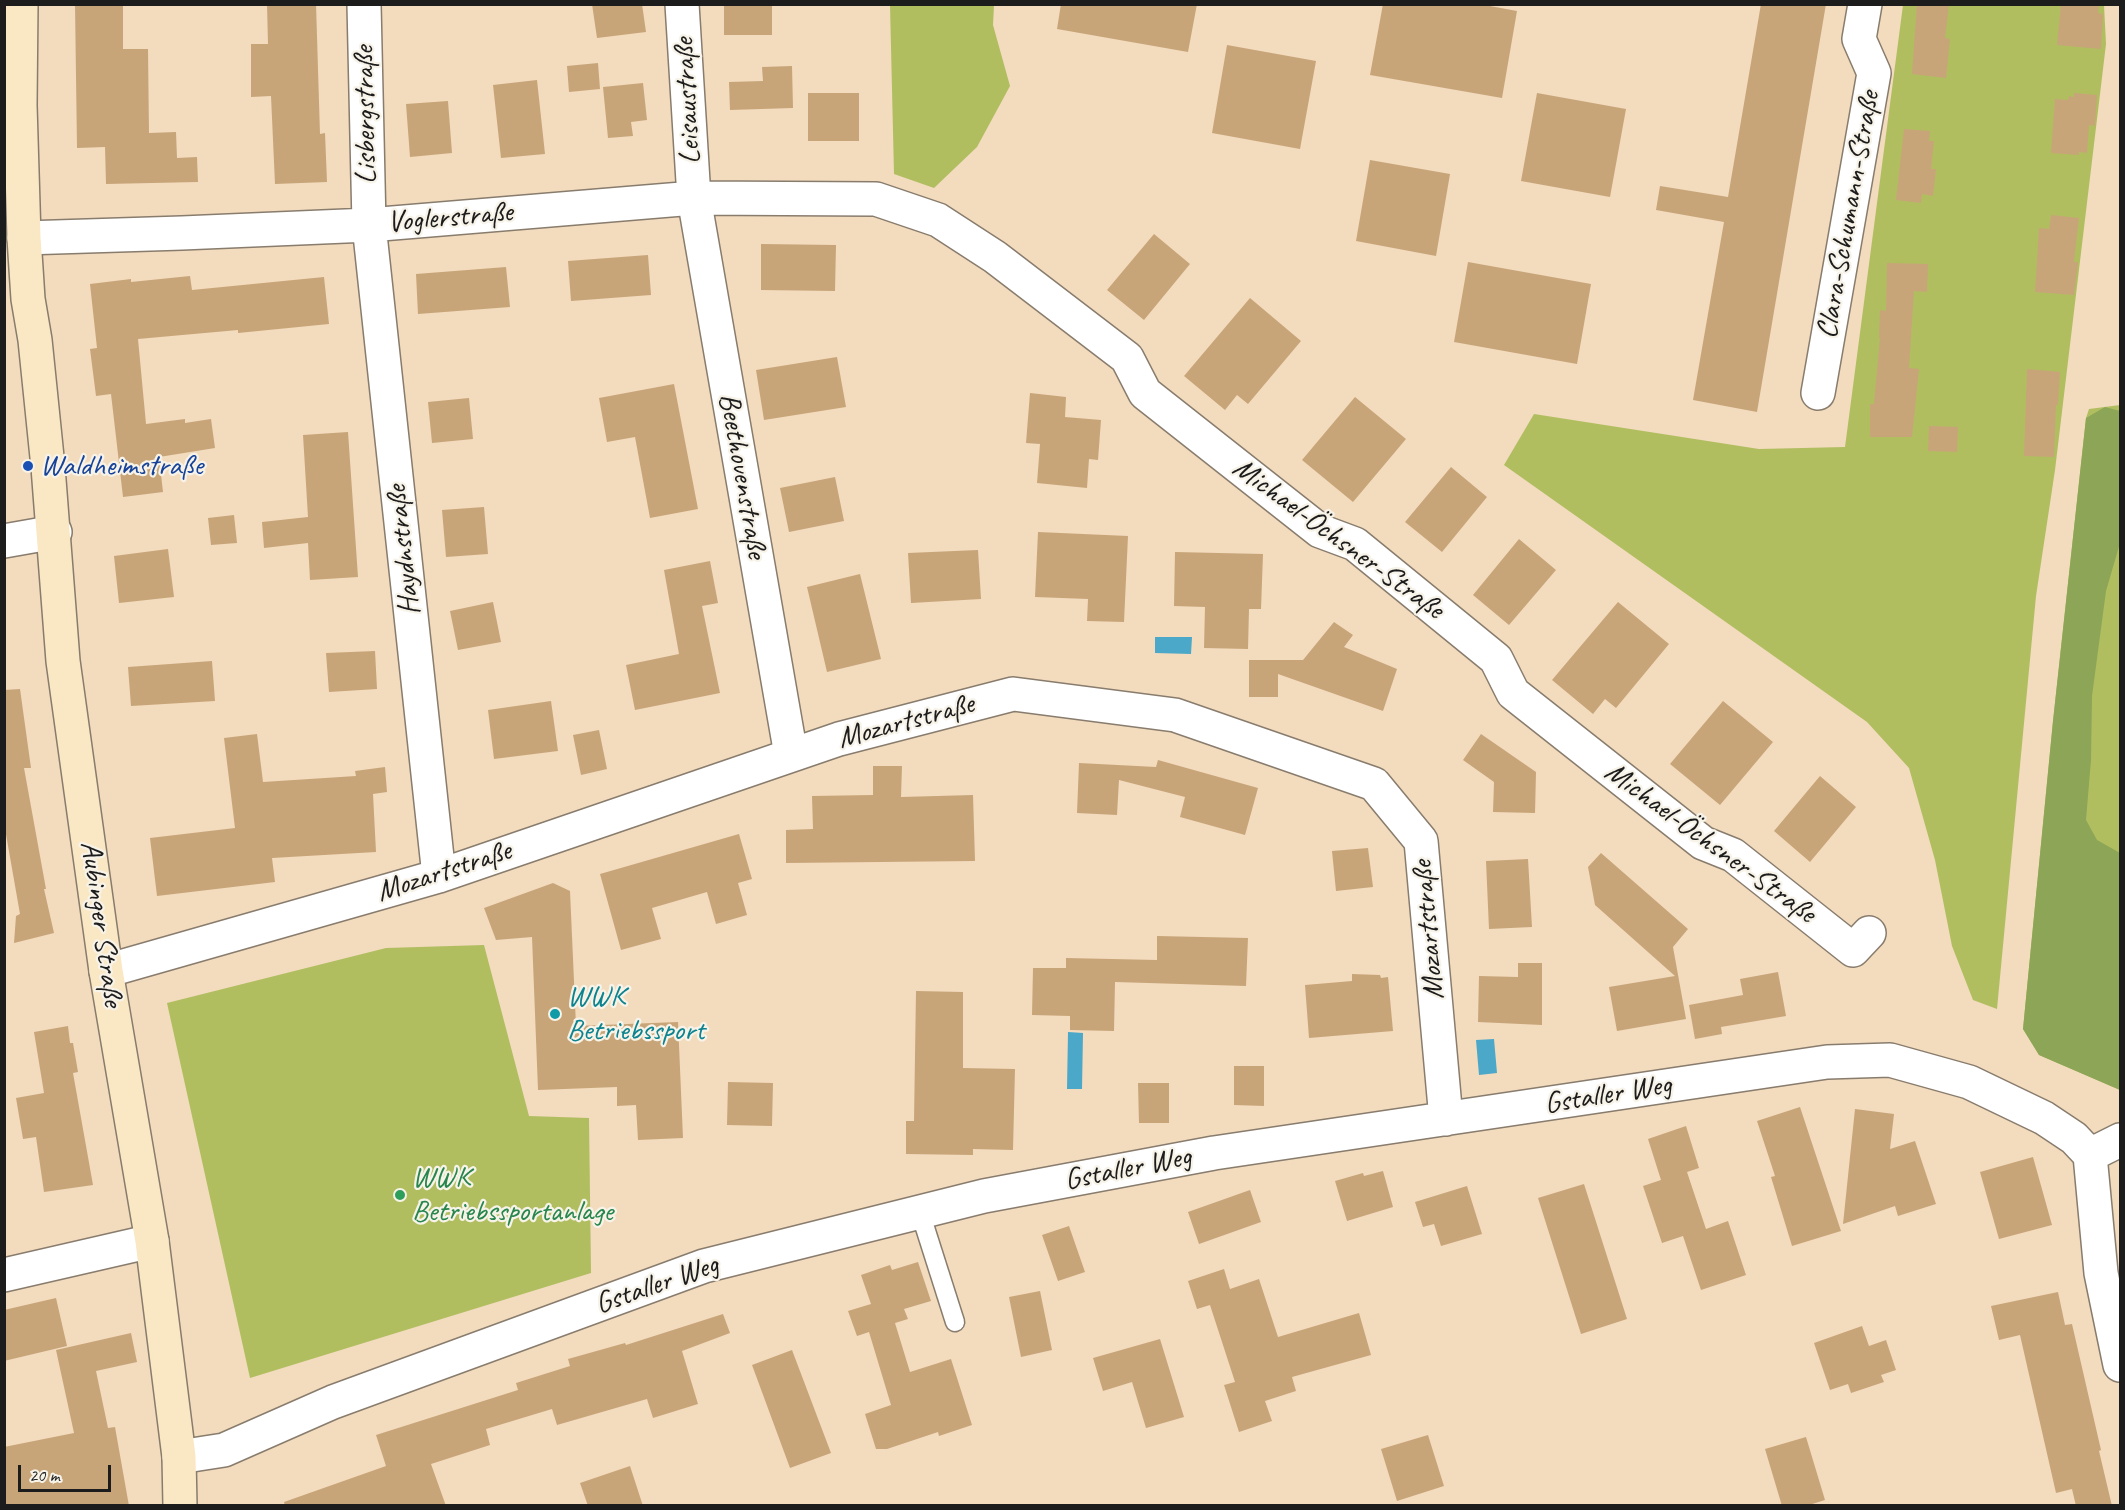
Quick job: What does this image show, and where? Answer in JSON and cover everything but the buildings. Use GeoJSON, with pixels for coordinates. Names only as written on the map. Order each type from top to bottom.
{"type":"FeatureCollection","features":[{"type":"Feature","properties":{"kind":"street","name":"Aubinger Straße"},"geometry":{"type":"LineString","coordinates":[[21,4],[12,106],[28,299],[35,340],[55,532],[63,662],[106,971],[152,1241],[179,1457],[180,1506]]}},
{"type":"Feature","properties":{"kind":"street","name":"Lisbergstraße"},"geometry":{"type":"LineString","coordinates":[[364,4],[369,225]]}},
{"type":"Feature","properties":{"kind":"street","name":"Leisaustraße"},"geometry":{"type":"LineString","coordinates":[[682,4],[694,198]]}},
{"type":"Feature","properties":{"kind":"street","name":"Clara-Schumann-Straße"},"geometry":{"type":"LineString","coordinates":[[1818,393],[1874,73],[1859,39],[1865,4]]}},
{"type":"Feature","properties":{"kind":"street","name":"Voglerstraße"},"geometry":{"type":"LineString","coordinates":[[24,238],[369,225],[694,198],[876,199]]}},
{"type":"Feature","properties":{"kind":"street","name":"Beethovenstraße"},"geometry":{"type":"LineString","coordinates":[[694,198],[791,755]]}},
{"type":"Feature","properties":{"kind":"street","name":"Michael-Öchsner-Straße"},"geometry":{"type":"LineString","coordinates":[[876,199],[938,220],[994,257],[1126,358],[1145,393],[1320,531],[1355,544],[1496,659],[1513,693],[1703,843],[1733,855],[1853,950],[1869,933]]}},
{"type":"Feature","properties":{"kind":"street","name":"Haydnstraße"},"geometry":{"type":"LineString","coordinates":[[369,225],[439,876]]}},
{"type":"Feature","properties":{"kind":"street"},"geometry":{"type":"LineString","coordinates":[[4,541],[55,532]]}},
{"type":"Feature","properties":{"kind":"street","name":"Mozartstraße"},"geometry":{"type":"LineString","coordinates":[[106,971],[439,876],[838,739],[1012,694],[1175,715],[1374,784],[1421,841],[1446,1119]]}},
{"type":"Feature","properties":{"kind":"street","name":"Gstaller Weg"},"geometry":{"type":"LineString","coordinates":[[179,1457],[224,1450],[333,1402],[704,1266],[984,1196],[1214,1153],[1827,1062],[1890,1059],[1969,1082],[2044,1118],[2074,1138],[2090,1155]]}},
{"type":"Feature","properties":{"kind":"street"},"geometry":{"type":"LineString","coordinates":[[2121,1140],[2090,1155],[2101,1273],[2121,1365]]}},
{"type":"Feature","properties":{"kind":"street"},"geometry":{"type":"LineString","coordinates":[[4,1275],[152,1241]]}},
{"type":"Feature","properties":{"kind":"lane"},"geometry":{"type":"LineString","coordinates":[[920,1212],[955,1322]]}},
{"type":"Feature","properties":{"kind":"green space"},"geometry":{"type":"Polygon","coordinates":[[[890,5],[994,5],[993,25],[1010,86],[977,147],[934,188],[894,174],[890,5]]]}},
{"type":"Feature","properties":{"kind":"green space"},"geometry":{"type":"Polygon","coordinates":[[[1903,5],[2104,5],[2106,44],[2055,470],[2036,596],[1997,1009],[1973,1000],[1952,946],[1935,860],[1909,768],[1867,722],[1504,465],[1534,414],[1759,449],[1845,447],[1903,5]]]}},
{"type":"Feature","properties":{"kind":"green space"},"geometry":{"type":"Polygon","coordinates":[[[2120,405],[2120,1090],[2039,1055],[2023,1029],[2086,418],[2089,409],[2120,405]]]}},
{"type":"Feature","properties":{"kind":"green space"},"geometry":{"type":"Polygon","coordinates":[[[2105,407],[2120,411],[2120,543],[2106,591],[2092,696],[2091,760],[2086,820],[2097,840],[2120,853],[2120,1090],[2039,1055],[2023,1029],[2086,418],[2105,407]]]}},
{"type":"Feature","properties":{"kind":"green space","name":"WWK Betriebssportanlage"},"geometry":{"type":"Polygon","coordinates":[[[484,945],[529,1116],[589,1118],[591,1273],[250,1378],[167,1003],[386,948],[484,945]]]}},
{"type":"Feature","properties":{"kind":"water"},"geometry":{"type":"Polygon","coordinates":[[[1155,637],[1192,637],[1191,654],[1155,653],[1155,637]]]}},
{"type":"Feature","properties":{"kind":"water"},"geometry":{"type":"Polygon","coordinates":[[[1068,1032],[1083,1033],[1082,1089],[1067,1089],[1068,1032]]]}},
{"type":"Feature","properties":{"kind":"water"},"geometry":{"type":"Polygon","coordinates":[[[1494,1039],[1497,1073],[1479,1075],[1476,1040],[1494,1039]]]}},
{"type":"Feature","properties":{"kind":"place","name":"Waldheimstraße"},"geometry":{"type":"Point","coordinates":[28,466]}},
{"type":"Feature","properties":{"kind":"place","name":"WWK Betriebssport"},"geometry":{"type":"Point","coordinates":[555,1014]}},
{"type":"Feature","properties":{"kind":"place","name":"WWK Betriebssportanlage"},"geometry":{"type":"Point","coordinates":[400,1195]}}]}
